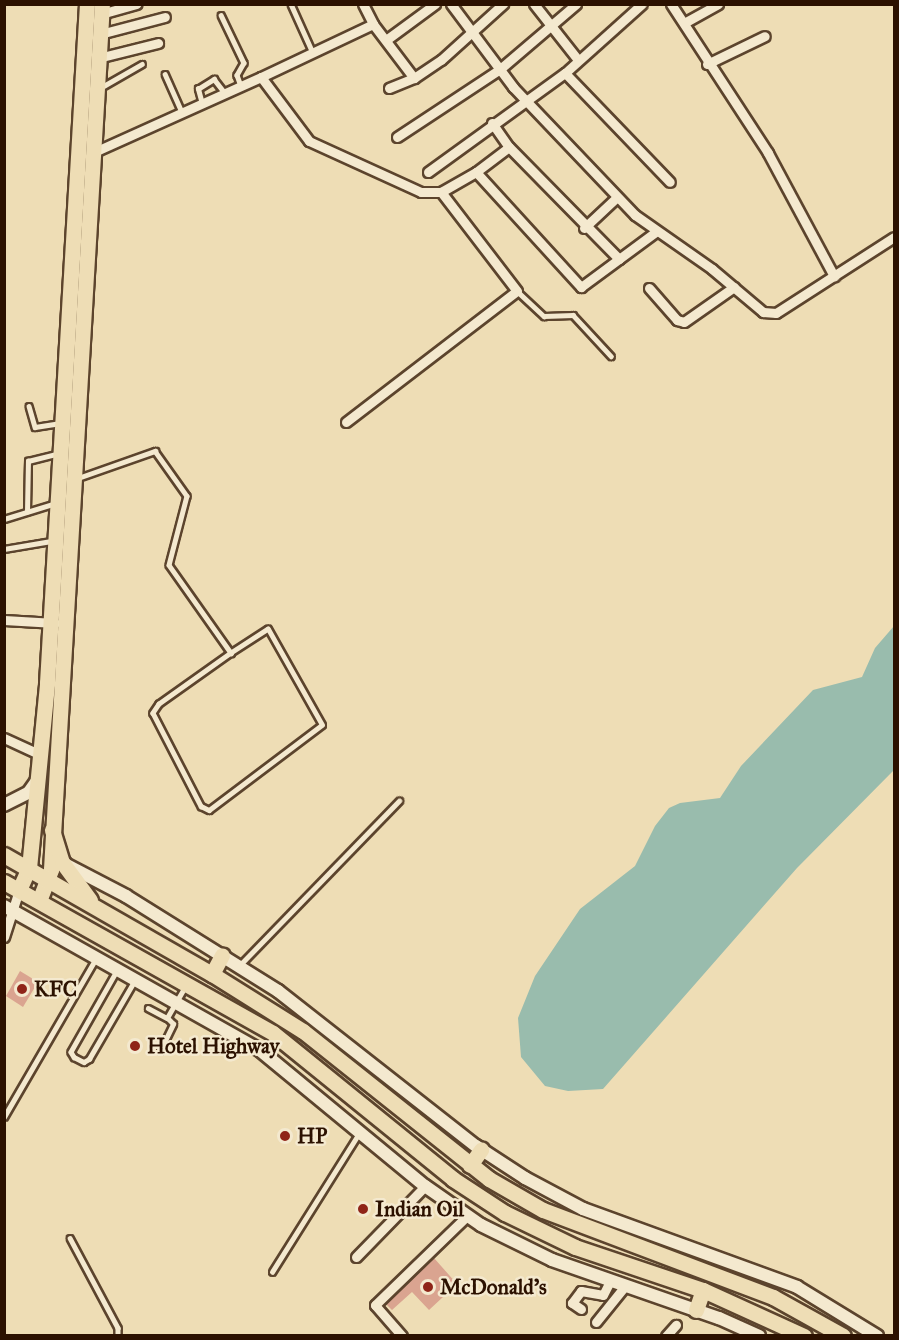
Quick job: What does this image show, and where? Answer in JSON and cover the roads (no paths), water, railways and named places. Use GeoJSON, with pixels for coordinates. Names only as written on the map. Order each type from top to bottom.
{"type":"FeatureCollection","features":[{"type":"Feature","properties":{"kind":"main road"},"geometry":{"type":"LineString","coordinates":[[39,901],[47,880],[52,830],[57,623],[55,540],[87,4]]}},
{"type":"Feature","properties":{"kind":"main road"},"geometry":{"type":"LineString","coordinates":[[20,890],[29,868],[73,480],[101,9]]}},
{"type":"Feature","properties":{"kind":"main road"},"geometry":{"type":"LineString","coordinates":[[52,830],[62,862],[81,891],[115,921]]}},
{"type":"Feature","properties":{"kind":"main road"},"geometry":{"type":"LineString","coordinates":[[4,855],[115,921],[212,974],[303,1031],[470,1164],[543,1210],[773,1297],[843,1335]]}},
{"type":"Feature","properties":{"kind":"main road"},"geometry":{"type":"LineString","coordinates":[[4,882],[188,983],[273,1033],[477,1197],[575,1247],[702,1290],[804,1335]]}},
{"type":"Feature","properties":{"kind":"main road"},"geometry":{"type":"LineString","coordinates":[[212,974],[222,955]]}},
{"type":"Feature","properties":{"kind":"main road"},"geometry":{"type":"LineString","coordinates":[[470,1164],[481,1149]]}},
{"type":"Feature","properties":{"kind":"main road"},"geometry":{"type":"LineString","coordinates":[[696,1310],[702,1290]]}},
{"type":"Feature","properties":{"kind":"street"},"geometry":{"type":"LineString","coordinates":[[101,9],[137,4]]}},
{"type":"Feature","properties":{"kind":"street"},"geometry":{"type":"LineString","coordinates":[[363,4],[373,24],[414,78]]}},
{"type":"Feature","properties":{"kind":"street"},"geometry":{"type":"LineString","coordinates":[[386,40],[435,4]]}},
{"type":"Feature","properties":{"kind":"street"},"geometry":{"type":"LineString","coordinates":[[451,4],[527,102],[617,197],[657,231],[769,314],[894,237]]}},
{"type":"Feature","properties":{"kind":"street"},"geometry":{"type":"LineString","coordinates":[[389,88],[414,78],[474,31],[503,4]]}},
{"type":"Feature","properties":{"kind":"street"},"geometry":{"type":"LineString","coordinates":[[534,4],[553,24],[569,53],[578,60]]}},
{"type":"Feature","properties":{"kind":"street"},"geometry":{"type":"LineString","coordinates":[[397,137],[500,69],[576,4]]}},
{"type":"Feature","properties":{"kind":"street"},"geometry":{"type":"LineString","coordinates":[[429,172],[492,123],[527,102],[565,73],[642,4]]}},
{"type":"Feature","properties":{"kind":"street"},"geometry":{"type":"LineString","coordinates":[[670,4],[684,23],[707,64],[768,153],[834,276]]}},
{"type":"Feature","properties":{"kind":"street"},"geometry":{"type":"LineString","coordinates":[[684,23],[718,4]]}},
{"type":"Feature","properties":{"kind":"street"},"geometry":{"type":"LineString","coordinates":[[100,34],[165,16]]}},
{"type":"Feature","properties":{"kind":"street"},"geometry":{"type":"LineString","coordinates":[[78,162],[92,153],[373,24]]}},
{"type":"Feature","properties":{"kind":"street"},"geometry":{"type":"LineString","coordinates":[[707,64],[765,36]]}},
{"type":"Feature","properties":{"kind":"street"},"geometry":{"type":"LineString","coordinates":[[98,58],[158,43]]}},
{"type":"Feature","properties":{"kind":"street"},"geometry":{"type":"LineString","coordinates":[[565,73],[670,182]]}},
{"type":"Feature","properties":{"kind":"street"},"geometry":{"type":"LineString","coordinates":[[261,77],[300,133],[320,149],[421,192],[441,192],[476,172],[508,147]]}},
{"type":"Feature","properties":{"kind":"street"},"geometry":{"type":"LineString","coordinates":[[492,123],[508,147],[585,228],[619,259]]}},
{"type":"Feature","properties":{"kind":"street"},"geometry":{"type":"LineString","coordinates":[[476,172],[579,286],[585,286],[657,231]]}},
{"type":"Feature","properties":{"kind":"street"},"geometry":{"type":"LineString","coordinates":[[346,422],[517,291],[441,192]]}},
{"type":"Feature","properties":{"kind":"street"},"geometry":{"type":"LineString","coordinates":[[585,228],[617,197]]}},
{"type":"Feature","properties":{"kind":"street"},"geometry":{"type":"LineString","coordinates":[[649,288],[677,320],[684,322],[734,287]]}},
{"type":"Feature","properties":{"kind":"street"},"geometry":{"type":"LineString","coordinates":[[4,620],[57,623]]}},
{"type":"Feature","properties":{"kind":"street"},"geometry":{"type":"LineString","coordinates":[[4,738],[41,755]]}},
{"type":"Feature","properties":{"kind":"street"},"geometry":{"type":"LineString","coordinates":[[4,805],[29,792],[39,775]]}},
{"type":"Feature","properties":{"kind":"street"},"geometry":{"type":"LineString","coordinates":[[62,862],[239,966],[360,1052],[481,1149],[583,1209],[774,1277],[825,1302],[877,1335]]}},
{"type":"Feature","properties":{"kind":"street"},"geometry":{"type":"LineString","coordinates":[[4,937],[8,908],[20,890]]}},
{"type":"Feature","properties":{"kind":"street"},"geometry":{"type":"LineString","coordinates":[[8,908],[98,956],[261,1050],[425,1186],[467,1216],[513,1243],[759,1335]]}},
{"type":"Feature","properties":{"kind":"street"},"geometry":{"type":"LineString","coordinates":[[356,1257],[425,1186]]}},
{"type":"Feature","properties":{"kind":"street"},"geometry":{"type":"LineString","coordinates":[[402,1335],[375,1305],[467,1216]]}},
{"type":"Feature","properties":{"kind":"street"},"geometry":{"type":"LineString","coordinates":[[581,1309],[572,1303],[581,1291],[603,1295],[610,1281]]}},
{"type":"Feature","properties":{"kind":"street"},"geometry":{"type":"LineString","coordinates":[[596,1322],[625,1286]]}},
{"type":"Feature","properties":{"kind":"lane"},"geometry":{"type":"LineString","coordinates":[[291,4],[313,53]]}},
{"type":"Feature","properties":{"kind":"lane"},"geometry":{"type":"LineString","coordinates":[[220,15],[244,63],[237,75],[240,86]]}},
{"type":"Feature","properties":{"kind":"lane"},"geometry":{"type":"LineString","coordinates":[[96,91],[142,64]]}},
{"type":"Feature","properties":{"kind":"lane"},"geometry":{"type":"LineString","coordinates":[[165,74],[182,112]]}},
{"type":"Feature","properties":{"kind":"lane"},"geometry":{"type":"LineString","coordinates":[[202,104],[198,89],[214,79],[225,93]]}},
{"type":"Feature","properties":{"kind":"lane"},"geometry":{"type":"LineString","coordinates":[[517,291],[543,316],[573,315],[611,356]]}},
{"type":"Feature","properties":{"kind":"lane"},"geometry":{"type":"LineString","coordinates":[[29,406],[35,427],[62,422]]}},
{"type":"Feature","properties":{"kind":"lane"},"geometry":{"type":"LineString","coordinates":[[73,480],[151,450],[158,453],[187,496],[169,565],[231,653]]}},
{"type":"Feature","properties":{"kind":"lane"},"geometry":{"type":"LineString","coordinates":[[27,512],[28,461],[60,454]]}},
{"type":"Feature","properties":{"kind":"lane"},"geometry":{"type":"LineString","coordinates":[[4,519],[57,502]]}},
{"type":"Feature","properties":{"kind":"lane"},"geometry":{"type":"LineString","coordinates":[[4,549],[55,540]]}},
{"type":"Feature","properties":{"kind":"lane"},"geometry":{"type":"LineString","coordinates":[[268,629],[322,725],[209,810],[201,806],[153,713],[159,704],[231,653],[268,629]]}},
{"type":"Feature","properties":{"kind":"lane"},"geometry":{"type":"LineString","coordinates":[[239,966],[399,801]]}},
{"type":"Feature","properties":{"kind":"lane"},"geometry":{"type":"LineString","coordinates":[[4,1117],[98,956]]}},
{"type":"Feature","properties":{"kind":"lane"},"geometry":{"type":"LineString","coordinates":[[119,968],[71,1052],[74,1057],[84,1062],[89,1059],[136,978]]}},
{"type":"Feature","properties":{"kind":"lane"},"geometry":{"type":"LineString","coordinates":[[167,1018],[188,983]]}},
{"type":"Feature","properties":{"kind":"lane"},"geometry":{"type":"LineString","coordinates":[[148,1008],[167,1018],[173,1024],[160,1051]]}},
{"type":"Feature","properties":{"kind":"lane"},"geometry":{"type":"LineString","coordinates":[[272,1272],[361,1131]]}},
{"type":"Feature","properties":{"kind":"lane"},"geometry":{"type":"LineString","coordinates":[[70,1238],[118,1328],[118,1335]]}},
{"type":"Feature","properties":{"kind":"place","name":"KFC"},"geometry":{"type":"Point","coordinates":[22,989]}},
{"type":"Feature","properties":{"kind":"place","name":"Hotel Highway"},"geometry":{"type":"Point","coordinates":[135,1046]}},
{"type":"Feature","properties":{"kind":"place","name":"HP"},"geometry":{"type":"Point","coordinates":[285,1136]}},
{"type":"Feature","properties":{"kind":"place","name":"Indian Oil"},"geometry":{"type":"Point","coordinates":[363,1209]}},
{"type":"Feature","properties":{"kind":"place","name":"McDonald's"},"geometry":{"type":"Point","coordinates":[428,1287]}}]}
